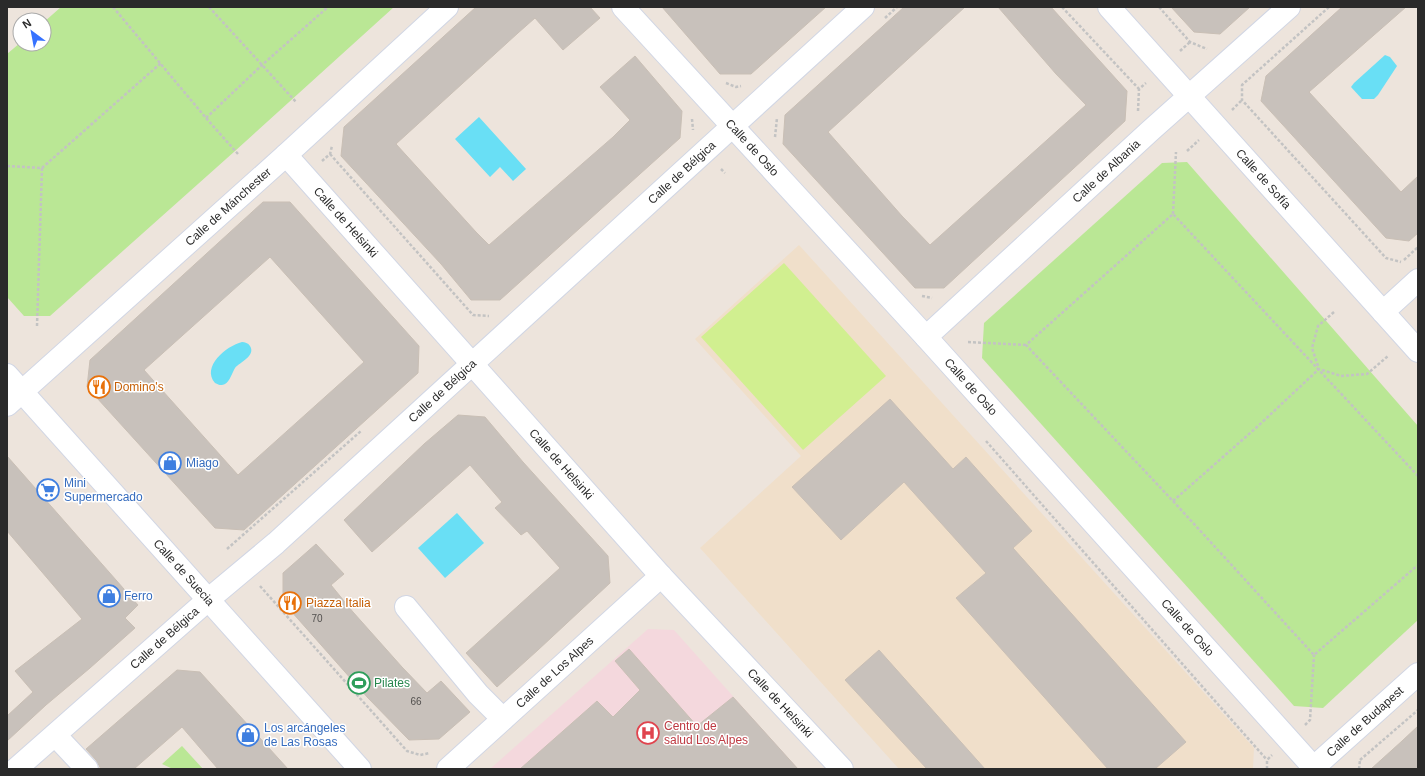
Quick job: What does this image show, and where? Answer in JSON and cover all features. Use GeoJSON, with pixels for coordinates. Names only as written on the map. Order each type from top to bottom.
{"type":"FeatureCollection","features":[{"type":"Feature","properties":{"kind":"street","name":"Calle de Mánchester"},"geometry":{"type":"LineString","coordinates":[[14,398],[286,155],[448,7]]}},
{"type":"Feature","properties":{"kind":"street","name":"Calle de Oslo"},"geometry":{"type":"LineString","coordinates":[[623,7],[926,337],[1313,768]]}},
{"type":"Feature","properties":{"kind":"street","name":"Calle de Bélgica"},"geometry":{"type":"LineString","coordinates":[[16,769],[209,599],[276,543],[863,7]]}},
{"type":"Feature","properties":{"kind":"street","name":"Calle de Sofía"},"geometry":{"type":"LineString","coordinates":[[1108,7],[1418,350]]}},
{"type":"Feature","properties":{"kind":"street","name":"Calle de Albania"},"geometry":{"type":"LineString","coordinates":[[926,337],[1189,96],[1289,7]]}},
{"type":"Feature","properties":{"kind":"street","name":"Calle de Helsinki"},"geometry":{"type":"LineString","coordinates":[[286,155],[661,576],[842,769]]}},
{"type":"Feature","properties":{"kind":"street"},"geometry":{"type":"LineString","coordinates":[[1383,312],[1418,280]]}},
{"type":"Feature","properties":{"kind":"street","name":"Calle de Suecia"},"geometry":{"type":"LineString","coordinates":[[7,375],[14,398],[92,472],[209,599],[360,769]]}},
{"type":"Feature","properties":{"kind":"street","name":"Calle de Los Alpes"},"geometry":{"type":"LineString","coordinates":[[448,769],[661,576]]}},
{"type":"Feature","properties":{"kind":"street"},"geometry":{"type":"LineString","coordinates":[[406,607],[478,694],[503,719]]}},
{"type":"Feature","properties":{"kind":"street","name":"Calle de Budapest"},"geometry":{"type":"LineString","coordinates":[[1313,768],[1418,674]]}},
{"type":"Feature","properties":{"kind":"street"},"geometry":{"type":"LineString","coordinates":[[55,735],[86,769]]}},
{"type":"Feature","properties":{"kind":"path"},"geometry":{"type":"LineString","coordinates":[[113,7],[238,154]]}},
{"type":"Feature","properties":{"kind":"path"},"geometry":{"type":"LineString","coordinates":[[210,7],[296,102]]}},
{"type":"Feature","properties":{"kind":"path"},"geometry":{"type":"LineString","coordinates":[[206,118],[262,65],[328,7]]}},
{"type":"Feature","properties":{"kind":"path"},"geometry":{"type":"LineString","coordinates":[[880,23],[897,7]]}},
{"type":"Feature","properties":{"kind":"path"},"geometry":{"type":"LineString","coordinates":[[1062,7],[1139,89],[1137,116]]}},
{"type":"Feature","properties":{"kind":"path"},"geometry":{"type":"LineString","coordinates":[[1159,7],[1190,42],[1208,50]]}},
{"type":"Feature","properties":{"kind":"path"},"geometry":{"type":"LineString","coordinates":[[1329,7],[1242,85],[1242,100],[1386,258],[1401,262]]}},
{"type":"Feature","properties":{"kind":"path"},"geometry":{"type":"LineString","coordinates":[[7,166],[42,168],[160,63]]}},
{"type":"Feature","properties":{"kind":"path"},"geometry":{"type":"LineString","coordinates":[[724,82],[736,87],[743,85]]}},
{"type":"Feature","properties":{"kind":"path"},"geometry":{"type":"LineString","coordinates":[[774,141],[777,113]]}},
{"type":"Feature","properties":{"kind":"path"},"geometry":{"type":"LineString","coordinates":[[1026,345],[1173,214],[1176,152]]}},
{"type":"Feature","properties":{"kind":"path"},"geometry":{"type":"LineString","coordinates":[[330,154],[473,316],[490,316],[505,334]]}},
{"type":"Feature","properties":{"kind":"path"},"geometry":{"type":"LineString","coordinates":[[37,326],[42,168]]}},
{"type":"Feature","properties":{"kind":"path"},"geometry":{"type":"LineString","coordinates":[[1173,214],[1319,368],[1418,476]]}},
{"type":"Feature","properties":{"kind":"path"},"geometry":{"type":"LineString","coordinates":[[922,296],[937,299]]}},
{"type":"Feature","properties":{"kind":"path"},"geometry":{"type":"LineString","coordinates":[[1319,368],[1312,348],[1318,326],[1334,312]]}},
{"type":"Feature","properties":{"kind":"path"},"geometry":{"type":"LineString","coordinates":[[968,342],[1026,345],[1173,501],[1314,655]]}},
{"type":"Feature","properties":{"kind":"path"},"geometry":{"type":"LineString","coordinates":[[1319,368],[1341,376],[1367,374],[1388,356]]}},
{"type":"Feature","properties":{"kind":"path"},"geometry":{"type":"LineString","coordinates":[[1173,501],[1257,427],[1319,368]]}},
{"type":"Feature","properties":{"kind":"path"},"geometry":{"type":"LineString","coordinates":[[984,440],[1267,760]]}},
{"type":"Feature","properties":{"kind":"path"},"geometry":{"type":"LineString","coordinates":[[1310,720],[1314,655],[1418,565]]}},
{"type":"Feature","properties":{"kind":"path"},"geometry":{"type":"LineString","coordinates":[[245,569],[407,751],[420,755],[434,753]]}},
{"type":"Feature","properties":{"kind":"path"},"geometry":{"type":"LineString","coordinates":[[1360,760],[1418,710]]}},
{"type":"Feature","properties":{"kind":"shaded area"},"geometry":{"type":"Polygon","coordinates":[[[799,245],[1254,748],[1253,769],[899,769],[700,548],[801,456],[695,339],[799,245]]]}},
{"type":"Feature","properties":{"kind":"shaded area","name":"Centro de salud Los Alpes"},"geometry":{"type":"Polygon","coordinates":[[[648,629],[674,630],[798,769],[490,769],[648,629]]]}},
{"type":"Feature","properties":{"kind":"green space"},"geometry":{"type":"Polygon","coordinates":[[[61,7],[394,7],[50,316],[24,316],[7,297],[7,54],[12,50],[12,52],[52,52],[52,15],[61,7]]]}},
{"type":"Feature","properties":{"kind":"green space"},"geometry":{"type":"Polygon","coordinates":[[[1187,162],[1418,426],[1418,620],[1323,708],[1294,706],[982,358],[984,323],[1162,163],[1187,162]]]}},
{"type":"Feature","properties":{"kind":"green space"},"geometry":{"type":"Polygon","coordinates":[[[784,263],[886,376],[803,450],[701,337],[784,263]]]}},
{"type":"Feature","properties":{"kind":"green space"},"geometry":{"type":"Polygon","coordinates":[[[182,746],[203,769],[173,769],[162,764],[182,746]]]}},
{"type":"Feature","properties":{"kind":"water"},"geometry":{"type":"Polygon","coordinates":[[[1385,55],[1390,57],[1397,66],[1374,99],[1362,99],[1351,87],[1385,55]]]}},
{"type":"Feature","properties":{"kind":"water"},"geometry":{"type":"Polygon","coordinates":[[[479,117],[526,169],[513,181],[500,167],[490,177],[455,139],[479,117]]]}},
{"type":"Feature","properties":{"kind":"water"},"geometry":{"type":"Polygon","coordinates":[[[242,342],[250,346],[251,353],[235,368],[227,383],[219,385],[215,383],[211,377],[213,364],[217,358],[229,348],[242,342]]]}},
{"type":"Feature","properties":{"kind":"water"},"geometry":{"type":"Polygon","coordinates":[[[457,513],[484,543],[445,578],[418,548],[457,513]]]}},
{"type":"Feature","properties":{"kind":"building"},"geometry":{"type":"Polygon","coordinates":[[[476,7],[590,7],[600,18],[563,50],[535,18],[396,144],[489,245],[613,137],[630,120],[600,87],[635,56],[682,111],[680,138],[500,300],[471,300],[441,264],[341,156],[344,127],[476,7]]]}},
{"type":"Feature","properties":{"kind":"building"},"geometry":{"type":"Polygon","coordinates":[[[662,7],[826,7],[751,74],[720,74],[662,7]]]}},
{"type":"Feature","properties":{"kind":"building"},"geometry":{"type":"Polygon","coordinates":[[[904,7],[965,7],[828,132],[902,216],[930,245],[1086,105],[1056,74],[998,7],[1051,7],[1127,91],[1125,121],[944,288],[915,288],[783,144],[785,115],[904,7]]]}},
{"type":"Feature","properties":{"kind":"building"},"geometry":{"type":"Polygon","coordinates":[[[1171,7],[1250,7],[1220,34],[1194,32],[1171,7]]]}},
{"type":"Feature","properties":{"kind":"building"},"geometry":{"type":"Polygon","coordinates":[[[1342,7],[1406,7],[1309,92],[1401,192],[1418,176],[1418,233],[1409,241],[1386,238],[1261,101],[1266,76],[1342,7]]]}},
{"type":"Feature","properties":{"kind":"building"},"geometry":{"type":"Polygon","coordinates":[[[263,202],[290,202],[419,346],[418,373],[244,530],[215,528],[87,387],[90,360],[263,202]],[[270,257],[144,370],[238,475],[364,362],[270,257]]]}},
{"type":"Feature","properties":{"kind":"building"},"geometry":{"type":"Polygon","coordinates":[[[890,399],[953,469],[966,457],[1032,531],[1013,548],[1186,742],[1155,769],[1108,769],[956,598],[986,573],[904,482],[841,540],[792,487],[890,399]]]}},
{"type":"Feature","properties":{"kind":"building"},"geometry":{"type":"Polygon","coordinates":[[[458,415],[485,417],[523,462],[608,556],[610,583],[497,687],[466,653],[560,568],[527,531],[521,535],[495,508],[502,502],[470,465],[372,552],[344,520],[424,444],[458,415]]]}},
{"type":"Feature","properties":{"kind":"building"},"geometry":{"type":"Polygon","coordinates":[[[7,456],[138,605],[125,618],[135,628],[7,741],[7,716],[33,692],[15,671],[82,619],[7,531],[7,456]]]}},
{"type":"Feature","properties":{"kind":"building"},"geometry":{"type":"Polygon","coordinates":[[[316,544],[344,574],[331,585],[402,667],[427,693],[441,681],[470,712],[439,739],[409,740],[368,698],[283,602],[283,573],[316,544]]]}},
{"type":"Feature","properties":{"kind":"building","name":"Centro de salud Los Alpes"},"geometry":{"type":"Polygon","coordinates":[[[629,649],[697,726],[733,697],[798,769],[520,769],[597,701],[613,717],[640,690],[615,661],[629,649]]]}},
{"type":"Feature","properties":{"kind":"building"},"geometry":{"type":"Polygon","coordinates":[[[879,650],[985,769],[927,769],[845,680],[879,650]]]}},
{"type":"Feature","properties":{"kind":"building"},"geometry":{"type":"Polygon","coordinates":[[[177,670],[200,672],[288,769],[218,769],[182,727],[134,769],[101,769],[96,760],[86,749],[177,670]]]}},
{"type":"Feature","properties":{"kind":"building"},"geometry":{"type":"Polygon","coordinates":[[[1418,726],[1418,769],[1371,769],[1402,741],[1418,726]]]}},
{"type":"Feature","properties":{"kind":"place","name":"Domino's"},"geometry":{"type":"Point","coordinates":[99,387]}},
{"type":"Feature","properties":{"kind":"place","name":"Miago"},"geometry":{"type":"Point","coordinates":[170,463]}},
{"type":"Feature","properties":{"kind":"place","name":"Mini Supermercado"},"geometry":{"type":"Point","coordinates":[48,490]}},
{"type":"Feature","properties":{"kind":"place","name":"Ferro"},"geometry":{"type":"Point","coordinates":[109,596]}},
{"type":"Feature","properties":{"kind":"place","name":"Piazza Italia"},"geometry":{"type":"Point","coordinates":[290,603]}},
{"type":"Feature","properties":{"kind":"place","name":"Pilates"},"geometry":{"type":"Point","coordinates":[359,683]}},
{"type":"Feature","properties":{"kind":"place","name":"Centro de salud Los Alpes"},"geometry":{"type":"Point","coordinates":[648,733]}},
{"type":"Feature","properties":{"kind":"place","name":"Los arcángeles de Las Rosas"},"geometry":{"type":"Point","coordinates":[248,735]}}]}
